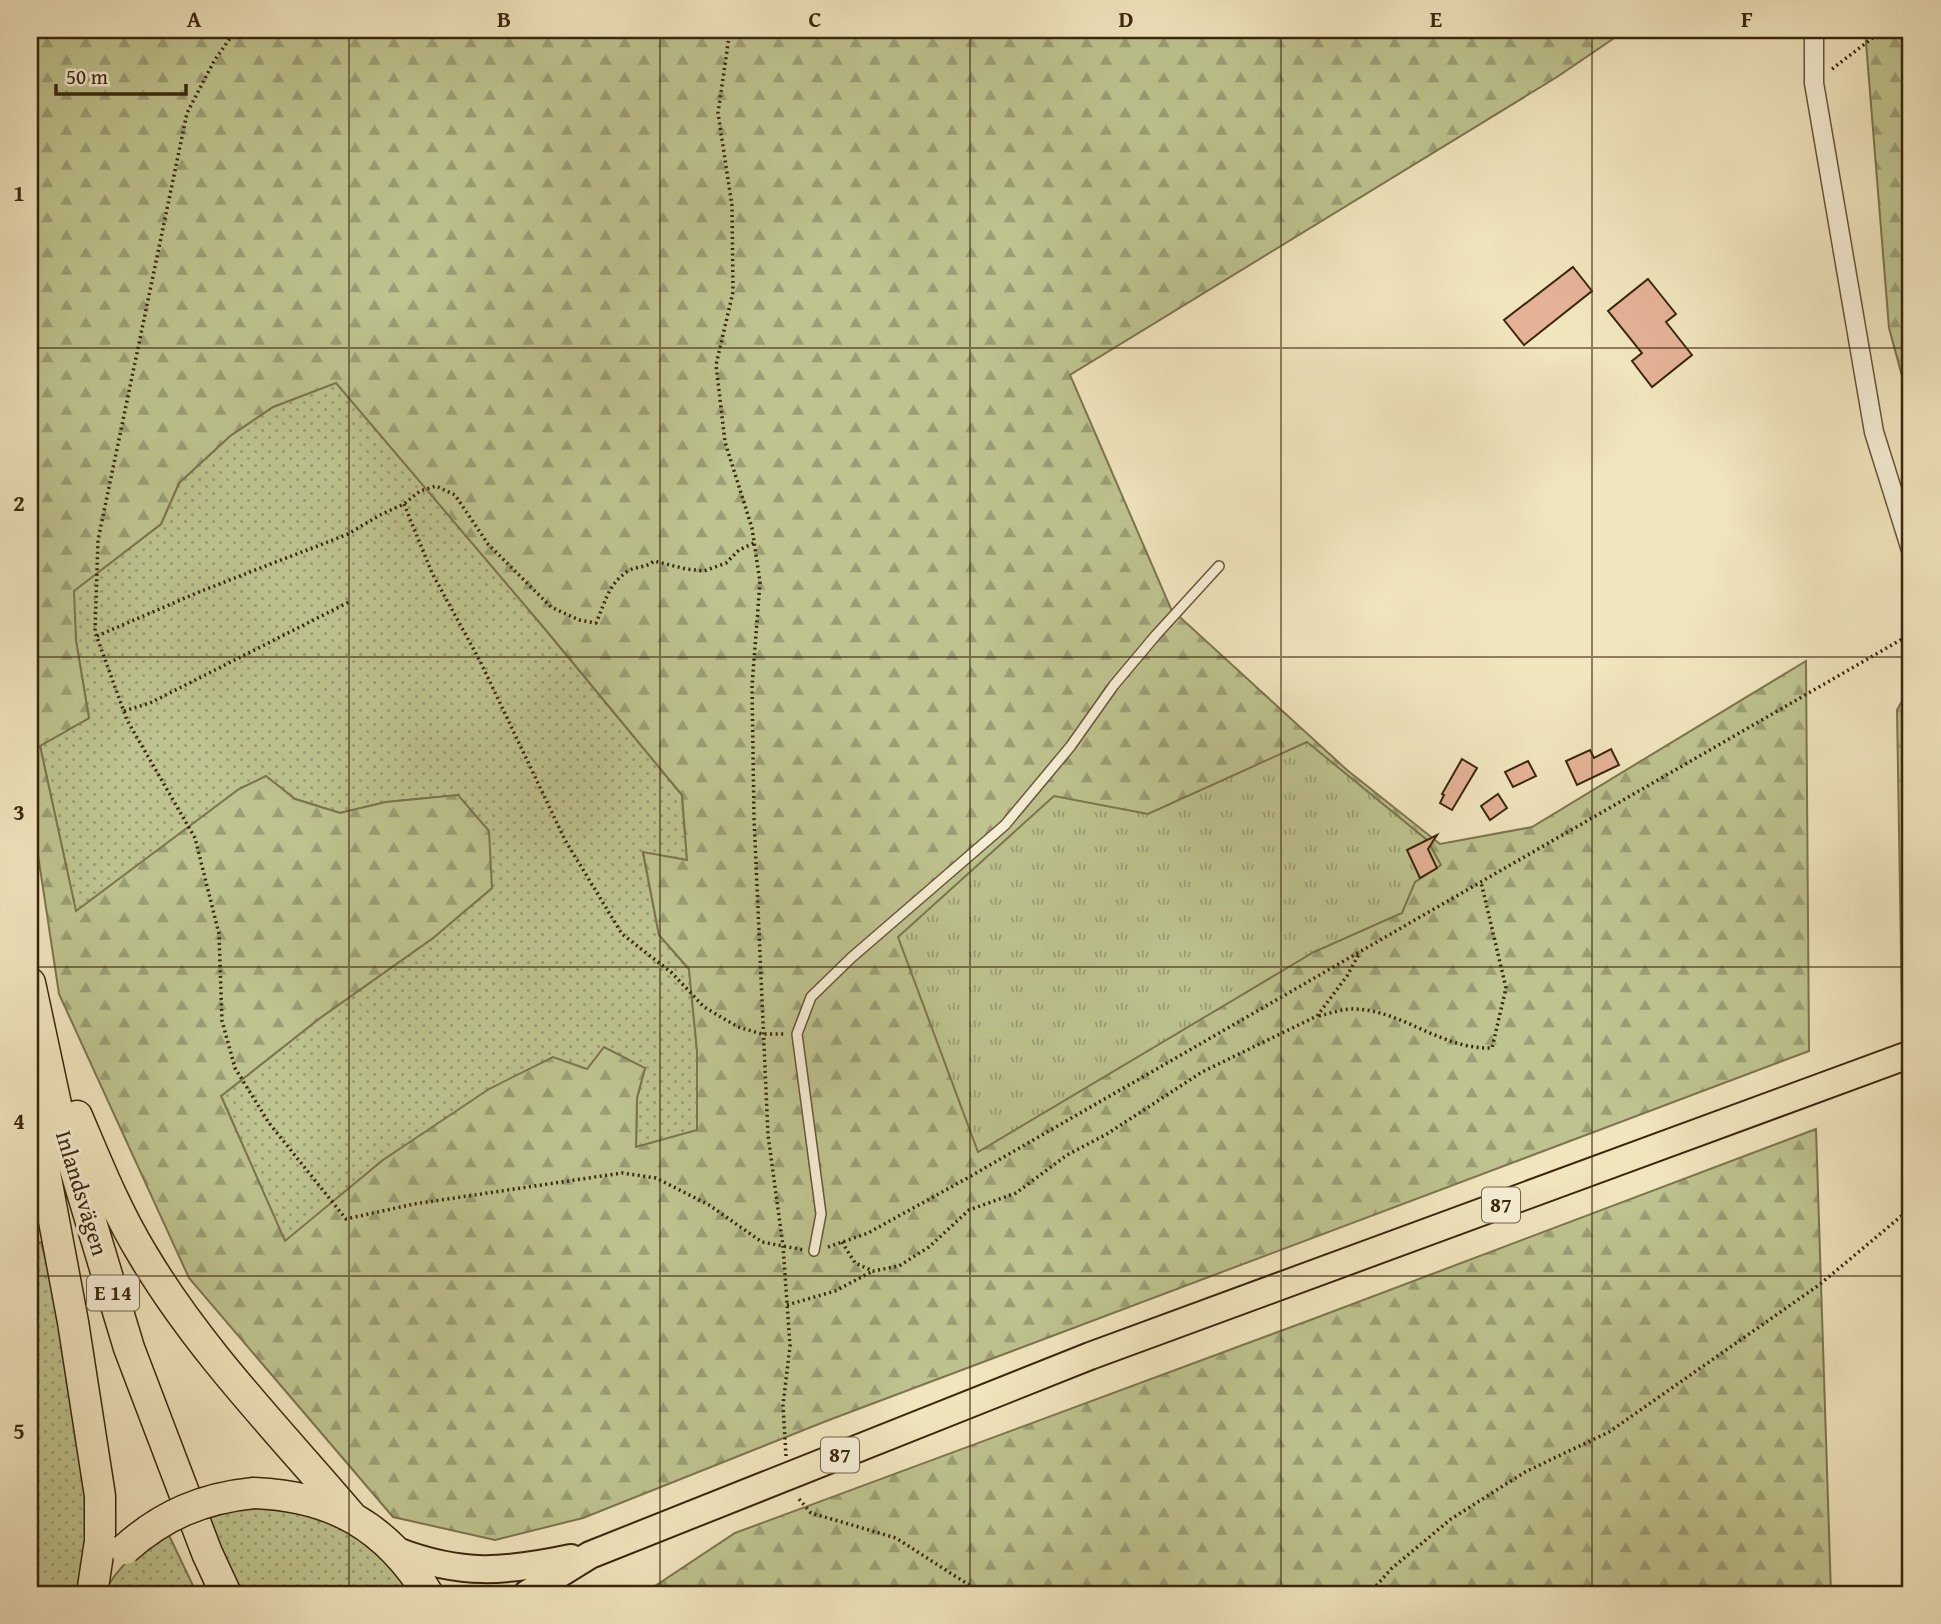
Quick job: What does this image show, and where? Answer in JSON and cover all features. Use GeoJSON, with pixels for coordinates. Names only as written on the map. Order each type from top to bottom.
{"type":"FeatureCollection","features":[{"type":"Feature","properties":{"kind":"highway"},"geometry":{"type":"LineString","coordinates":[[30,982],[69,1099],[107,1188],[143,1256],[206,1344],[352,1517]]}},
{"type":"Feature","properties":{"kind":"highway","name":"Inlandsvägen"},"geometry":{"type":"LineString","coordinates":[[30,982],[57,1109],[129,1348],[206,1553],[226,1594]]}},
{"type":"Feature","properties":{"kind":"highway","name":"Inlandsvägen"},"geometry":{"type":"LineString","coordinates":[[30,1050],[36,1081],[114,1350],[194,1552],[214,1594]]}},
{"type":"Feature","properties":{"kind":"highway"},"geometry":{"type":"LineString","coordinates":[[30,1093],[73,1322],[100,1496],[100,1541],[92,1594]]}},
{"type":"Feature","properties":{"kind":"highway"},"geometry":{"type":"LineString","coordinates":[[92,1594],[125,1549],[143,1533],[184,1509],[218,1498],[254,1493],[304,1498],[352,1517],[376,1532],[397,1551],[428,1594]]}},
{"type":"Feature","properties":{"kind":"main road","name":"87"},"geometry":{"type":"LineString","coordinates":[[590,1555],[1090,1356],[1911,1054]]}},
{"type":"Feature","properties":{"kind":"main road"},"geometry":{"type":"LineString","coordinates":[[397,1551],[427,1563],[458,1569],[492,1570],[518,1569],[590,1555]]}},
{"type":"Feature","properties":{"kind":"main road"},"geometry":{"type":"LineString","coordinates":[[527,1594],[590,1555]]}},
{"type":"Feature","properties":{"kind":"street"},"geometry":{"type":"LineString","coordinates":[[1814,30],[1814,83],[1874,432],[1911,550]]}},
{"type":"Feature","properties":{"kind":"lane"},"geometry":{"type":"LineString","coordinates":[[814,1251],[821,1214],[797,1034],[811,997],[850,958],[1005,825],[1070,747],[1114,685],[1219,566]]}},
{"type":"Feature","properties":{"kind":"path"},"geometry":{"type":"LineString","coordinates":[[236,30],[214,61],[187,113],[98,540],[96,636],[124,711],[195,838],[219,934],[222,1021],[235,1068],[269,1123],[346,1219],[414,1204],[622,1173],[656,1178],[709,1205],[762,1242],[814,1251],[868,1233],[1911,634]]}},
{"type":"Feature","properties":{"kind":"path"},"geometry":{"type":"LineString","coordinates":[[730,30],[718,113],[732,206],[733,292],[716,365],[725,442],[752,528],[760,582],[752,686],[762,1034],[768,1135],[783,1246],[790,1346],[783,1405],[786,1465]]}},
{"type":"Feature","properties":{"kind":"path"},"geometry":{"type":"LineString","coordinates":[[1814,83],[1883,30]]}},
{"type":"Feature","properties":{"kind":"path"},"geometry":{"type":"LineString","coordinates":[[1893,30],[1911,47]]}},
{"type":"Feature","properties":{"kind":"path"},"geometry":{"type":"LineString","coordinates":[[96,636],[198,592],[348,534],[404,504],[420,491],[436,486],[455,495],[488,544],[551,607],[579,620],[596,623],[609,588],[630,570],[648,566],[654,561],[704,571],[726,563],[739,551],[754,543]]}},
{"type":"Feature","properties":{"kind":"path"},"geometry":{"type":"LineString","coordinates":[[404,504],[432,573],[480,661],[565,840],[622,934],[672,973],[704,1007],[738,1027],[762,1034],[797,1034]]}},
{"type":"Feature","properties":{"kind":"path"},"geometry":{"type":"LineString","coordinates":[[124,711],[150,703],[349,602]]}},
{"type":"Feature","properties":{"kind":"path"},"geometry":{"type":"LineString","coordinates":[[787,1305],[835,1291],[873,1271],[899,1266],[929,1247],[969,1210],[1016,1193],[1067,1155],[1107,1134],[1202,1072],[1317,1016],[1355,1008],[1380,1013],[1431,1034],[1476,1048],[1492,1048],[1506,988],[1481,882]]}},
{"type":"Feature","properties":{"kind":"path"},"geometry":{"type":"LineString","coordinates":[[1317,1016],[1347,976],[1360,952]]}},
{"type":"Feature","properties":{"kind":"path"},"geometry":{"type":"LineString","coordinates":[[1369,1594],[1391,1569],[1451,1519],[1525,1472],[1609,1432],[1819,1285],[1911,1208]]}},
{"type":"Feature","properties":{"kind":"path"},"geometry":{"type":"LineString","coordinates":[[842,1242],[855,1263],[873,1271]]}},
{"type":"Feature","properties":{"kind":"path"},"geometry":{"type":"LineString","coordinates":[[799,1499],[811,1513],[896,1538],[983,1594]]}},
{"type":"Feature","properties":{"kind":"green space"},"geometry":{"type":"Polygon","coordinates":[[[30,30],[1626,30],[1557,77],[1070,375],[1171,609],[1347,770],[1440,844],[1532,827],[1806,661],[1809,1051],[829,1420],[583,1518],[495,1540],[393,1517],[189,1278],[59,994],[30,802],[30,30]],[[336,383],[273,407],[230,436],[179,483],[161,524],[74,591],[76,641],[89,718],[40,746],[76,911],[239,789],[266,776],[295,799],[340,813],[386,802],[458,795],[489,831],[492,888],[433,938],[320,1018],[221,1096],[285,1241],[383,1160],[489,1089],[553,1057],[587,1069],[604,1047],[645,1068],[637,1098],[636,1147],[697,1130],[697,1051],[689,969],[659,935],[643,852],[687,860],[682,795],[336,383]]]}},
{"type":"Feature","properties":{"kind":"green space"},"geometry":{"type":"Polygon","coordinates":[[[1865,30],[1911,30],[1911,409],[1889,328],[1865,30]]]}},
{"type":"Feature","properties":{"kind":"green space"},"geometry":{"type":"Polygon","coordinates":[[[336,382],[682,795],[687,860],[643,853],[659,935],[689,969],[697,1051],[697,1131],[636,1147],[637,1098],[645,1068],[587,1069],[383,1160],[285,1242],[221,1096],[320,1018],[433,938],[492,888],[458,795],[386,802],[340,813],[295,799],[266,777],[239,789],[76,912],[40,746],[89,718],[76,641],[73,591],[161,524],[179,483],[230,436],[273,407],[336,382]]]}},
{"type":"Feature","properties":{"kind":"green space"},"geometry":{"type":"Polygon","coordinates":[[[1911,685],[1911,1010],[1902,1013],[1897,710],[1911,685]]]}},
{"type":"Feature","properties":{"kind":"green space"},"geometry":{"type":"Polygon","coordinates":[[[1307,742],[1427,840],[1441,865],[1415,882],[1402,913],[1314,952],[978,1152],[898,937],[1054,796],[1148,814],[1307,742]]]}},
{"type":"Feature","properties":{"kind":"green space"},"geometry":{"type":"Polygon","coordinates":[[[1816,1129],[1831,1594],[643,1594],[735,1533],[1816,1129]]]}},
{"type":"Feature","properties":{"kind":"green space"},"geometry":{"type":"Polygon","coordinates":[[[41,1242],[64,1328],[93,1494],[79,1594],[30,1594],[30,1245],[41,1242]]]}},
{"type":"Feature","properties":{"kind":"green space"},"geometry":{"type":"Polygon","coordinates":[[[256,1503],[335,1520],[379,1550],[414,1594],[243,1594],[203,1512],[256,1503]]]}},
{"type":"Feature","properties":{"kind":"green space"},"geometry":{"type":"Polygon","coordinates":[[[166,1529],[197,1594],[103,1594],[131,1558],[166,1529]]]}},
{"type":"Feature","properties":{"kind":"building"},"geometry":{"type":"Polygon","coordinates":[[[1573,267],[1592,291],[1524,345],[1504,320],[1573,267]]]}},
{"type":"Feature","properties":{"kind":"building"},"geometry":{"type":"Polygon","coordinates":[[[1648,279],[1676,314],[1666,322],[1692,355],[1652,387],[1632,361],[1642,353],[1608,311],[1648,279]]]}},
{"type":"Feature","properties":{"kind":"building"},"geometry":{"type":"Polygon","coordinates":[[[1611,749],[1619,765],[1577,785],[1566,761],[1590,750],[1594,758],[1611,749]]]}},
{"type":"Feature","properties":{"kind":"building"},"geometry":{"type":"Polygon","coordinates":[[[1462,759],[1477,768],[1452,810],[1440,803],[1444,795],[1442,794],[1462,759]]]}},
{"type":"Feature","properties":{"kind":"building"},"geometry":{"type":"Polygon","coordinates":[[[1528,761],[1536,776],[1513,787],[1505,772],[1528,761]]]}},
{"type":"Feature","properties":{"kind":"building"},"geometry":{"type":"Polygon","coordinates":[[[1498,794],[1507,808],[1490,820],[1481,806],[1498,794]]]}},
{"type":"Feature","properties":{"kind":"building"},"geometry":{"type":"Polygon","coordinates":[[[1437,835],[1428,849],[1437,868],[1420,878],[1407,850],[1437,835]]]}}]}
